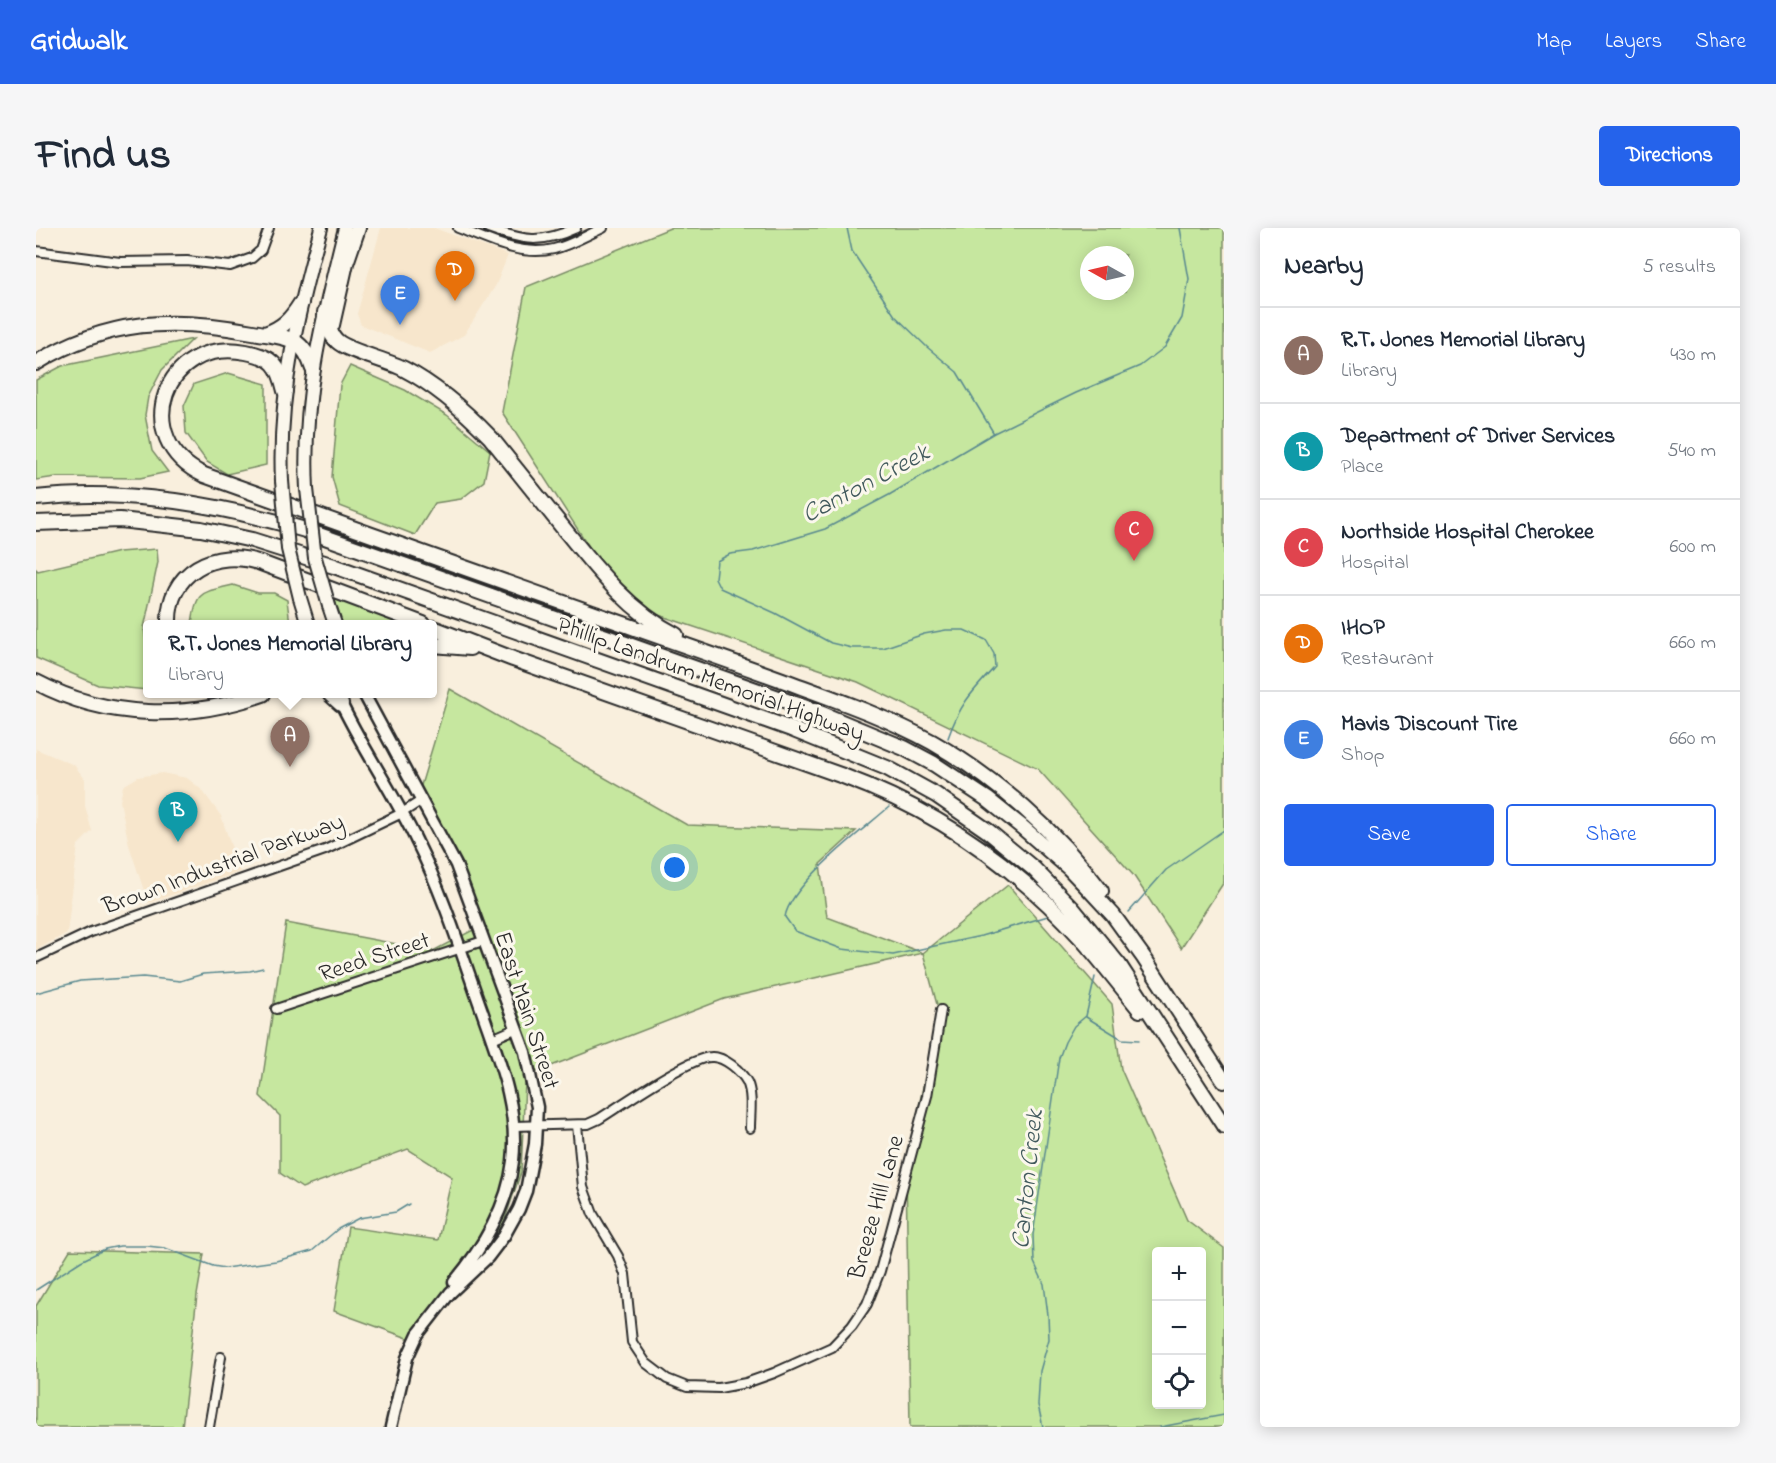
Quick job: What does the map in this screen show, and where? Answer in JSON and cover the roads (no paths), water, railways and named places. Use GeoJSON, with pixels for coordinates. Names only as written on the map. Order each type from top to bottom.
{"type":"FeatureCollection","features":[{"type":"Feature","properties":{"kind":"highway"},"geometry":{"type":"LineString","coordinates":[[358,228],[351,244],[332,323],[333,330],[341,339],[370,351],[375,357]]}},
{"type":"Feature","properties":{"kind":"highway"},"geometry":{"type":"LineString","coordinates":[[266,334],[279,329],[288,322],[301,303]]}},
{"type":"Feature","properties":{"kind":"highway"},"geometry":{"type":"LineString","coordinates":[[325,312],[330,332],[336,340],[351,349],[405,369],[426,382],[475,421],[591,562],[628,603],[665,630],[724,659]]}},
{"type":"Feature","properties":{"kind":"highway"},"geometry":{"type":"LineString","coordinates":[[36,363],[92,336],[172,322],[202,324],[293,339],[306,350],[313,369]]}},
{"type":"Feature","properties":{"kind":"highway"},"geometry":{"type":"LineString","coordinates":[[285,391],[278,369],[267,358],[238,351],[218,350],[207,353],[186,364],[167,389],[162,408],[166,436],[180,458],[204,475],[865,710],[933,743],[980,774],[1030,813],[1076,860],[1106,897],[1144,958]]}},
{"type":"Feature","properties":{"kind":"highway","name":"Phillip Landrum Memorial Highway"},"geometry":{"type":"LineString","coordinates":[[36,498],[82,495],[144,498],[218,507],[262,517],[305,530],[847,723],[922,758],[987,799],[1022,826],[1089,889],[1113,915],[1144,958],[1224,1081]]}},
{"type":"Feature","properties":{"kind":"highway","name":"Phillip Landrum Memorial Highway"},"geometry":{"type":"LineString","coordinates":[[36,523],[120,520],[190,527],[252,540],[334,566],[791,729],[886,768],[962,812],[1011,850],[1053,888],[1090,928],[1119,965],[1224,1126]]}},
{"type":"Feature","properties":{"kind":"highway"},"geometry":{"type":"LineString","coordinates":[[170,620],[173,599],[183,581],[190,574],[212,561],[237,557],[261,563],[412,620]]}},
{"type":"Feature","properties":{"kind":"highway"},"geometry":{"type":"LineString","coordinates":[[437,630],[874,788],[948,826],[1000,863],[1059,915],[1098,957],[1184,1063]]}},
{"type":"Feature","properties":{"kind":"highway"},"geometry":{"type":"LineString","coordinates":[[437,645],[469,648],[513,659]]}},
{"type":"Feature","properties":{"kind":"highway"},"geometry":{"type":"LineString","coordinates":[[36,682],[93,705],[152,713],[217,707],[247,698]]}},
{"type":"Feature","properties":{"kind":"main road"},"geometry":{"type":"LineString","coordinates":[[307,620],[288,549],[281,441],[285,391],[293,339],[321,228]]}},
{"type":"Feature","properties":{"kind":"main road"},"geometry":{"type":"LineString","coordinates":[[333,620],[315,558],[307,489],[306,430],[313,369],[346,230]]}},
{"type":"Feature","properties":{"kind":"main road","name":"East Main Street"},"geometry":{"type":"LineString","coordinates":[[366,698],[456,865],[525,1052],[536,1094],[536,1144],[526,1191],[519,1209],[504,1236],[488,1257],[450,1293],[422,1329]]}},
{"type":"Feature","properties":{"kind":"main road","name":"East Main Street"},"geometry":{"type":"LineString","coordinates":[[339,699],[417,842],[443,902],[492,1039],[511,1104],[514,1126],[513,1162],[499,1211],[476,1253],[436,1303],[407,1358],[391,1427]]}},
{"type":"Feature","properties":{"kind":"street"},"geometry":{"type":"LineString","coordinates":[[36,250],[120,262],[187,261],[230,266],[252,258],[261,250],[269,228]]}},
{"type":"Feature","properties":{"kind":"street"},"geometry":{"type":"LineString","coordinates":[[458,228],[506,246],[531,251],[559,247],[603,228]]}},
{"type":"Feature","properties":{"kind":"street"},"geometry":{"type":"LineString","coordinates":[[488,228],[518,238],[538,240],[555,237],[576,228]]}},
{"type":"Feature","properties":{"kind":"street","name":"Brown Industrial Parkway"},"geometry":{"type":"LineString","coordinates":[[36,958],[91,932],[325,850],[402,813],[422,800]]}},
{"type":"Feature","properties":{"kind":"street","name":"Reed Street"},"geometry":{"type":"LineString","coordinates":[[276,1009],[483,942]]}},
{"type":"Feature","properties":{"kind":"street","name":"Breeze Hill Lane"},"geometry":{"type":"LineString","coordinates":[[577,1125],[583,1187],[593,1214],[618,1256],[625,1274],[632,1342],[646,1363],[668,1379],[687,1387],[719,1388],[746,1383],[832,1347],[852,1326],[867,1304],[880,1271],[927,1096],[941,1010]]}},
{"type":"Feature","properties":{"kind":"street"},"geometry":{"type":"LineString","coordinates":[[492,1039],[515,1029]]}},
{"type":"Feature","properties":{"kind":"street"},"geometry":{"type":"LineString","coordinates":[[514,1126],[588,1124],[678,1070],[710,1057],[727,1062],[747,1082],[750,1097],[750,1128]]}},
{"type":"Feature","properties":{"kind":"street"},"geometry":{"type":"LineString","coordinates":[[209,1427],[221,1357]]}},
{"type":"Feature","properties":{"kind":"waterway"},"geometry":{"type":"LineString","coordinates":[[847,228],[852,251],[895,316],[957,372],[993,432]]}},
{"type":"Feature","properties":{"kind":"waterway","name":"Canton Creek"},"geometry":{"type":"LineString","coordinates":[[948,738],[967,700],[995,667],[994,654],[986,640],[964,630],[946,630],[924,634],[883,648],[852,648],[831,643],[775,613],[720,588],[715,578],[717,561],[730,554],[753,551],[825,529],[889,495],[994,433],[1076,393],[1140,366],[1165,347],[1182,318],[1189,279],[1180,228]]}},
{"type":"Feature","properties":{"kind":"waterway","name":"Canton Creek"},"geometry":{"type":"LineString","coordinates":[[889,807],[846,843],[813,874],[800,890],[790,904],[785,917],[795,931],[842,949],[893,955],[981,936],[1048,916]]}},
{"type":"Feature","properties":{"kind":"waterway"},"geometry":{"type":"LineString","coordinates":[[1129,912],[1166,870],[1224,830]]}},
{"type":"Feature","properties":{"kind":"waterway"},"geometry":{"type":"LineString","coordinates":[[36,993],[80,981],[143,977],[180,981],[203,974],[263,968]]}},
{"type":"Feature","properties":{"kind":"waterway","name":"Canton Creek"},"geometry":{"type":"LineString","coordinates":[[1043,1427],[1038,1405],[1040,1371],[1049,1339],[1048,1315],[1044,1284],[1034,1262],[1033,1235],[1059,1058],[1074,1026],[1086,1016],[1095,977]]}},
{"type":"Feature","properties":{"kind":"waterway"},"geometry":{"type":"LineString","coordinates":[[1086,1017],[1122,1039],[1139,1040]]}},
{"type":"Feature","properties":{"kind":"waterway"},"geometry":{"type":"LineString","coordinates":[[36,1290],[81,1261],[105,1249],[120,1246],[165,1248],[213,1266],[225,1268],[276,1261],[312,1251],[338,1229],[359,1218],[396,1212],[409,1204]]}},
{"type":"Feature","properties":{"kind":"waterway"},"geometry":{"type":"LineString","coordinates":[[1160,1427],[1224,1415]]}},
{"type":"Feature","properties":{"kind":"place","name":"IHOP"},"geometry":{"type":"Point","coordinates":[455,301]}},
{"type":"Feature","properties":{"kind":"place","name":"Mavis Discount Tire"},"geometry":{"type":"Point","coordinates":[400,325]}},
{"type":"Feature","properties":{"kind":"place","name":"Northside Hospital Cherokee"},"geometry":{"type":"Point","coordinates":[1134,561]}},
{"type":"Feature","properties":{"kind":"place","name":"R.T. Jones Memorial Library"},"geometry":{"type":"Point","coordinates":[290,767]}},
{"type":"Feature","properties":{"kind":"place","name":"Department of Driver Services"},"geometry":{"type":"Point","coordinates":[178,842]}}]}
